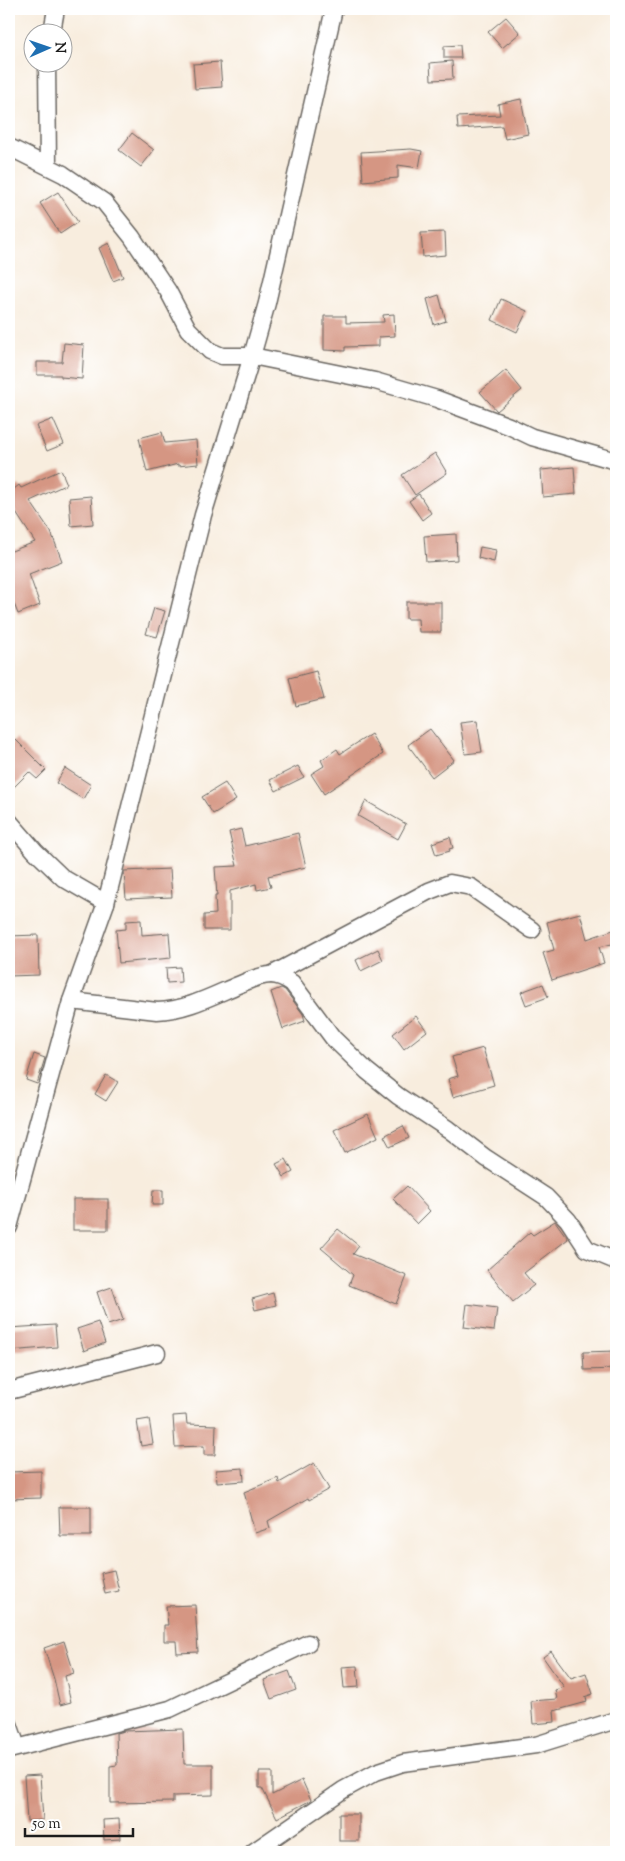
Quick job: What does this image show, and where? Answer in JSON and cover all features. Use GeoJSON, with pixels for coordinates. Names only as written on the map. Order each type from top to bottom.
{"type":"FeatureCollection","features":[{"type":"Feature","properties":{"kind":"street"},"geometry":{"type":"LineString","coordinates":[[54,22],[56,9]]}},
{"type":"Feature","properties":{"kind":"street"},"geometry":{"type":"LineString","coordinates":[[9,1227],[70,1001],[106,902],[203,515],[267,303],[334,9]]}},
{"type":"Feature","properties":{"kind":"street"},"geometry":{"type":"LineString","coordinates":[[47,72],[48,166]]}},
{"type":"Feature","properties":{"kind":"street"},"geometry":{"type":"LineString","coordinates":[[9,147],[63,174],[104,202],[132,237],[168,291],[188,329],[210,351],[222,356],[252,356],[393,386],[437,399],[509,426],[532,437],[616,461]]}},
{"type":"Feature","properties":{"kind":"street"},"geometry":{"type":"LineString","coordinates":[[9,822],[63,878],[106,902]]}},
{"type":"Feature","properties":{"kind":"street"},"geometry":{"type":"LineString","coordinates":[[70,1001],[157,1011],[170,1011],[187,1006],[256,978],[271,975],[429,891],[450,883],[471,887],[532,930]]}},
{"type":"Feature","properties":{"kind":"street"},"geometry":{"type":"LineString","coordinates":[[271,975],[283,977],[292,983],[333,1038],[367,1071],[398,1096],[448,1129],[486,1158],[546,1197],[568,1220],[587,1248],[616,1261]]}},
{"type":"Feature","properties":{"kind":"street"},"geometry":{"type":"LineString","coordinates":[[9,1390],[157,1354]]}},
{"type":"Feature","properties":{"kind":"street"},"geometry":{"type":"LineString","coordinates":[[9,1724],[13,1748],[170,1709],[308,1643]]}},
{"type":"Feature","properties":{"kind":"street"},"geometry":{"type":"LineString","coordinates":[[253,1852],[336,1794],[376,1772],[403,1763],[536,1745],[616,1720]]}},
{"type":"Feature","properties":{"kind":"building"},"geometry":{"type":"Polygon","coordinates":[[[506,17],[520,33],[502,48],[488,32],[506,17]]]}},
{"type":"Feature","properties":{"kind":"building"},"geometry":{"type":"Polygon","coordinates":[[[460,45],[461,58],[444,58],[444,46],[460,45]]]}},
{"type":"Feature","properties":{"kind":"building"},"geometry":{"type":"Polygon","coordinates":[[[452,61],[453,79],[431,80],[430,63],[452,61]]]}},
{"type":"Feature","properties":{"kind":"building"},"geometry":{"type":"Polygon","coordinates":[[[220,62],[222,87],[195,89],[193,64],[220,62]]]}},
{"type":"Feature","properties":{"kind":"building"},"geometry":{"type":"Polygon","coordinates":[[[521,99],[528,134],[505,139],[502,126],[458,129],[457,117],[500,115],[498,104],[521,99]]]}},
{"type":"Feature","properties":{"kind":"building"},"geometry":{"type":"Polygon","coordinates":[[[132,133],[154,150],[141,167],[119,150],[132,133]]]}},
{"type":"Feature","properties":{"kind":"building"},"geometry":{"type":"Polygon","coordinates":[[[411,149],[422,151],[419,168],[398,165],[398,178],[363,181],[361,152],[411,149]]]}},
{"type":"Feature","properties":{"kind":"building"},"geometry":{"type":"Polygon","coordinates":[[[58,192],[78,222],[60,234],[40,203],[58,192]]]}},
{"type":"Feature","properties":{"kind":"building"},"geometry":{"type":"Polygon","coordinates":[[[445,232],[446,255],[423,257],[421,233],[445,232]]]}},
{"type":"Feature","properties":{"kind":"building"},"geometry":{"type":"Polygon","coordinates":[[[109,243],[123,277],[113,281],[99,248],[109,243]]]}},
{"type":"Feature","properties":{"kind":"building"},"geometry":{"type":"Polygon","coordinates":[[[439,295],[446,321],[434,325],[427,299],[439,295]]]}},
{"type":"Feature","properties":{"kind":"building"},"geometry":{"type":"Polygon","coordinates":[[[501,299],[527,311],[517,332],[492,320],[501,299]]]}},
{"type":"Feature","properties":{"kind":"building"},"geometry":{"type":"Polygon","coordinates":[[[394,314],[395,336],[379,337],[379,346],[345,347],[345,351],[324,350],[324,316],[346,316],[346,323],[384,322],[383,315],[394,314]]]}},
{"type":"Feature","properties":{"kind":"building"},"geometry":{"type":"Polygon","coordinates":[[[64,343],[84,345],[82,379],[61,377],[61,375],[37,375],[37,362],[62,362],[64,343]]]}},
{"type":"Feature","properties":{"kind":"building"},"geometry":{"type":"Polygon","coordinates":[[[506,370],[522,390],[497,411],[480,392],[506,370]]]}},
{"type":"Feature","properties":{"kind":"building"},"geometry":{"type":"Polygon","coordinates":[[[53,419],[64,444],[47,451],[36,426],[53,419]]]}},
{"type":"Feature","properties":{"kind":"building"},"geometry":{"type":"Polygon","coordinates":[[[162,432],[165,443],[196,440],[198,464],[178,466],[178,464],[147,472],[139,438],[162,432]]]}},
{"type":"Feature","properties":{"kind":"building"},"geometry":{"type":"Polygon","coordinates":[[[435,453],[447,473],[415,495],[402,475],[435,453]]]}},
{"type":"Feature","properties":{"kind":"building"},"geometry":{"type":"Polygon","coordinates":[[[574,467],[576,494],[543,497],[541,470],[574,467]]]}},
{"type":"Feature","properties":{"kind":"building"},"geometry":{"type":"Polygon","coordinates":[[[61,470],[67,484],[30,501],[51,532],[62,561],[29,574],[40,605],[18,614],[11,596],[9,597],[9,552],[35,542],[9,502],[9,493],[19,485],[21,488],[61,470]]]}},
{"type":"Feature","properties":{"kind":"building"},"geometry":{"type":"Polygon","coordinates":[[[419,494],[431,513],[422,520],[409,501],[419,494]]]}},
{"type":"Feature","properties":{"kind":"building"},"geometry":{"type":"Polygon","coordinates":[[[91,496],[93,524],[71,526],[69,498],[91,496]]]}},
{"type":"Feature","properties":{"kind":"building"},"geometry":{"type":"Polygon","coordinates":[[[456,534],[457,560],[426,562],[424,536],[456,534]]]}},
{"type":"Feature","properties":{"kind":"building"},"geometry":{"type":"Polygon","coordinates":[[[480,547],[496,550],[494,562],[478,558],[480,547]]]}},
{"type":"Feature","properties":{"kind":"building"},"geometry":{"type":"Polygon","coordinates":[[[406,602],[441,602],[441,632],[419,632],[418,619],[406,619],[406,602]]]}},
{"type":"Feature","properties":{"kind":"building"},"geometry":{"type":"Polygon","coordinates":[[[154,608],[165,611],[157,637],[146,634],[154,608]]]}},
{"type":"Feature","properties":{"kind":"building"},"geometry":{"type":"Polygon","coordinates":[[[316,671],[324,699],[296,706],[289,678],[316,671]]]}},
{"type":"Feature","properties":{"kind":"building"},"geometry":{"type":"Polygon","coordinates":[[[477,720],[482,752],[465,754],[460,722],[477,720]]]}},
{"type":"Feature","properties":{"kind":"building"},"geometry":{"type":"Polygon","coordinates":[[[430,729],[454,760],[432,777],[408,745],[430,729]]]}},
{"type":"Feature","properties":{"kind":"building"},"geometry":{"type":"Polygon","coordinates":[[[371,734],[383,754],[324,794],[311,774],[324,766],[321,760],[337,749],[340,754],[371,734]]]}},
{"type":"Feature","properties":{"kind":"building"},"geometry":{"type":"Polygon","coordinates":[[[15,739],[46,770],[37,779],[29,772],[9,792],[9,746],[15,739]]]}},
{"type":"Feature","properties":{"kind":"building"},"geometry":{"type":"Polygon","coordinates":[[[298,766],[304,777],[276,791],[270,780],[298,766]]]}},
{"type":"Feature","properties":{"kind":"building"},"geometry":{"type":"Polygon","coordinates":[[[65,768],[91,785],[83,799],[56,783],[65,768]]]}},
{"type":"Feature","properties":{"kind":"building"},"geometry":{"type":"Polygon","coordinates":[[[225,783],[236,800],[213,814],[202,797],[225,783]]]}},
{"type":"Feature","properties":{"kind":"building"},"geometry":{"type":"Polygon","coordinates":[[[366,801],[406,824],[398,839],[358,816],[366,801]]]}},
{"type":"Feature","properties":{"kind":"building"},"geometry":{"type":"Polygon","coordinates":[[[241,829],[245,846],[298,833],[306,867],[268,876],[271,887],[257,890],[256,884],[230,891],[230,930],[204,930],[204,915],[216,914],[215,867],[237,866],[229,832],[241,829]]]}},
{"type":"Feature","properties":{"kind":"building"},"geometry":{"type":"Polygon","coordinates":[[[450,837],[453,848],[449,849],[450,851],[436,855],[432,843],[450,837]]]}},
{"type":"Feature","properties":{"kind":"building"},"geometry":{"type":"Polygon","coordinates":[[[170,869],[172,897],[126,899],[124,871],[170,869]]]}},
{"type":"Feature","properties":{"kind":"building"},"geometry":{"type":"Polygon","coordinates":[[[580,913],[587,939],[616,929],[616,943],[599,947],[604,963],[552,980],[543,953],[554,950],[547,922],[580,913]]]}},
{"type":"Feature","properties":{"kind":"building"},"geometry":{"type":"Polygon","coordinates":[[[141,920],[142,935],[169,933],[171,958],[119,963],[116,930],[126,929],[126,921],[141,920]]]}},
{"type":"Feature","properties":{"kind":"building"},"geometry":{"type":"Polygon","coordinates":[[[38,935],[39,975],[9,976],[9,936],[38,935]]]}},
{"type":"Feature","properties":{"kind":"building"},"geometry":{"type":"Polygon","coordinates":[[[378,949],[383,960],[361,971],[356,960],[378,949]]]}},
{"type":"Feature","properties":{"kind":"building"},"geometry":{"type":"Polygon","coordinates":[[[180,967],[181,982],[167,983],[166,968],[180,967]]]}},
{"type":"Feature","properties":{"kind":"building"},"geometry":{"type":"Polygon","coordinates":[[[543,984],[548,997],[526,1005],[521,992],[543,984]]]}},
{"type":"Feature","properties":{"kind":"building"},"geometry":{"type":"Polygon","coordinates":[[[281,988],[285,990],[303,1014],[305,1021],[283,1029],[271,992],[281,988]]]}},
{"type":"Feature","properties":{"kind":"building"},"geometry":{"type":"Polygon","coordinates":[[[416,1016],[427,1031],[404,1049],[393,1034],[416,1016]]]}},
{"type":"Feature","properties":{"kind":"building"},"geometry":{"type":"Polygon","coordinates":[[[483,1048],[494,1085],[453,1097],[448,1079],[458,1076],[452,1057],[483,1048]]]}},
{"type":"Feature","properties":{"kind":"building"},"geometry":{"type":"Polygon","coordinates":[[[34,1054],[45,1058],[37,1084],[26,1080],[34,1054]]]}},
{"type":"Feature","properties":{"kind":"building"},"geometry":{"type":"Polygon","coordinates":[[[106,1075],[118,1082],[106,1101],[95,1094],[106,1075]]]}},
{"type":"Feature","properties":{"kind":"building"},"geometry":{"type":"Polygon","coordinates":[[[368,1114],[378,1137],[345,1153],[334,1130],[368,1114]]]}},
{"type":"Feature","properties":{"kind":"building"},"geometry":{"type":"Polygon","coordinates":[[[403,1126],[409,1138],[390,1147],[384,1136],[403,1126]]]}},
{"type":"Feature","properties":{"kind":"building"},"geometry":{"type":"Polygon","coordinates":[[[286,1159],[293,1172],[284,1177],[276,1164],[286,1159]]]}},
{"type":"Feature","properties":{"kind":"building"},"geometry":{"type":"Polygon","coordinates":[[[407,1186],[430,1211],[417,1224],[393,1199],[407,1186]]]}},
{"type":"Feature","properties":{"kind":"building"},"geometry":{"type":"Polygon","coordinates":[[[153,1190],[163,1190],[163,1205],[152,1205],[153,1190]]]}},
{"type":"Feature","properties":{"kind":"building"},"geometry":{"type":"Polygon","coordinates":[[[73,1199],[108,1199],[108,1230],[73,1230],[73,1199]]]}},
{"type":"Feature","properties":{"kind":"building"},"geometry":{"type":"Polygon","coordinates":[[[555,1221],[568,1239],[524,1273],[534,1285],[513,1302],[487,1270],[530,1232],[533,1235],[555,1221]]]}},
{"type":"Feature","properties":{"kind":"building"},"geometry":{"type":"Polygon","coordinates":[[[338,1229],[359,1246],[353,1254],[407,1276],[396,1304],[349,1285],[353,1275],[321,1248],[338,1229]]]}},
{"type":"Feature","properties":{"kind":"building"},"geometry":{"type":"Polygon","coordinates":[[[112,1287],[123,1320],[108,1325],[97,1292],[112,1287]]]}},
{"type":"Feature","properties":{"kind":"building"},"geometry":{"type":"Polygon","coordinates":[[[273,1293],[276,1305],[255,1310],[252,1299],[273,1293]]]}},
{"type":"Feature","properties":{"kind":"building"},"geometry":{"type":"Polygon","coordinates":[[[467,1304],[497,1308],[494,1331],[464,1327],[467,1304]]]}},
{"type":"Feature","properties":{"kind":"building"},"geometry":{"type":"Polygon","coordinates":[[[98,1322],[105,1343],[84,1351],[77,1329],[98,1322]]]}},
{"type":"Feature","properties":{"kind":"building"},"geometry":{"type":"Polygon","coordinates":[[[55,1325],[57,1347],[9,1351],[9,1328],[55,1325]]]}},
{"type":"Feature","properties":{"kind":"building"},"geometry":{"type":"Polygon","coordinates":[[[616,1351],[616,1369],[584,1370],[583,1352],[616,1351]]]}},
{"type":"Feature","properties":{"kind":"building"},"geometry":{"type":"Polygon","coordinates":[[[186,1415],[187,1424],[216,1425],[215,1455],[204,1455],[204,1446],[175,1447],[173,1416],[186,1415]]]}},
{"type":"Feature","properties":{"kind":"building"},"geometry":{"type":"Polygon","coordinates":[[[149,1419],[153,1444],[141,1446],[137,1421],[149,1419]]]}},
{"type":"Feature","properties":{"kind":"building"},"geometry":{"type":"Polygon","coordinates":[[[314,1463],[329,1489],[309,1500],[308,1498],[268,1521],[270,1528],[255,1533],[244,1492],[278,1478],[279,1483],[314,1463]]]}},
{"type":"Feature","properties":{"kind":"building"},"geometry":{"type":"Polygon","coordinates":[[[243,1468],[244,1481],[217,1483],[216,1470],[243,1468]]]}},
{"type":"Feature","properties":{"kind":"building"},"geometry":{"type":"Polygon","coordinates":[[[41,1471],[41,1498],[9,1499],[9,1472],[41,1471]]]}},
{"type":"Feature","properties":{"kind":"building"},"geometry":{"type":"Polygon","coordinates":[[[59,1507],[91,1507],[91,1536],[60,1536],[59,1507]]]}},
{"type":"Feature","properties":{"kind":"building"},"geometry":{"type":"Polygon","coordinates":[[[114,1570],[119,1591],[105,1594],[101,1573],[114,1570]]]}},
{"type":"Feature","properties":{"kind":"building"},"geometry":{"type":"Polygon","coordinates":[[[195,1605],[198,1652],[177,1653],[176,1641],[164,1641],[164,1625],[168,1625],[166,1606],[195,1605]]]}},
{"type":"Feature","properties":{"kind":"building"},"geometry":{"type":"Polygon","coordinates":[[[64,1641],[74,1673],[65,1676],[71,1702],[60,1705],[44,1648],[64,1641]]]}},
{"type":"Feature","properties":{"kind":"building"},"geometry":{"type":"Polygon","coordinates":[[[551,1651],[571,1678],[586,1673],[593,1694],[584,1697],[586,1697],[587,1702],[554,1711],[555,1722],[533,1724],[531,1701],[557,1699],[555,1690],[564,1687],[543,1657],[551,1651]]]}},
{"type":"Feature","properties":{"kind":"building"},"geometry":{"type":"Polygon","coordinates":[[[357,1666],[359,1687],[344,1688],[342,1667],[357,1666]]]}},
{"type":"Feature","properties":{"kind":"building"},"geometry":{"type":"Polygon","coordinates":[[[289,1671],[296,1690],[271,1699],[264,1680],[289,1671]]]}},
{"type":"Feature","properties":{"kind":"building"},"geometry":{"type":"Polygon","coordinates":[[[183,1729],[184,1764],[213,1764],[213,1795],[173,1796],[173,1802],[110,1803],[110,1766],[117,1765],[116,1733],[124,1731],[183,1729]]]}},
{"type":"Feature","properties":{"kind":"building"},"geometry":{"type":"Polygon","coordinates":[[[259,1772],[272,1772],[272,1795],[302,1780],[311,1800],[277,1818],[262,1788],[259,1788],[259,1772]]]}},
{"type":"Feature","properties":{"kind":"building"},"geometry":{"type":"Polygon","coordinates":[[[40,1775],[43,1820],[27,1821],[24,1776],[40,1775]]]}},
{"type":"Feature","properties":{"kind":"building"},"geometry":{"type":"Polygon","coordinates":[[[339,1814],[359,1814],[359,1841],[339,1841],[339,1814]]]}},
{"type":"Feature","properties":{"kind":"building"},"geometry":{"type":"Polygon","coordinates":[[[119,1819],[120,1839],[104,1840],[103,1820],[119,1819]]]}}]}
